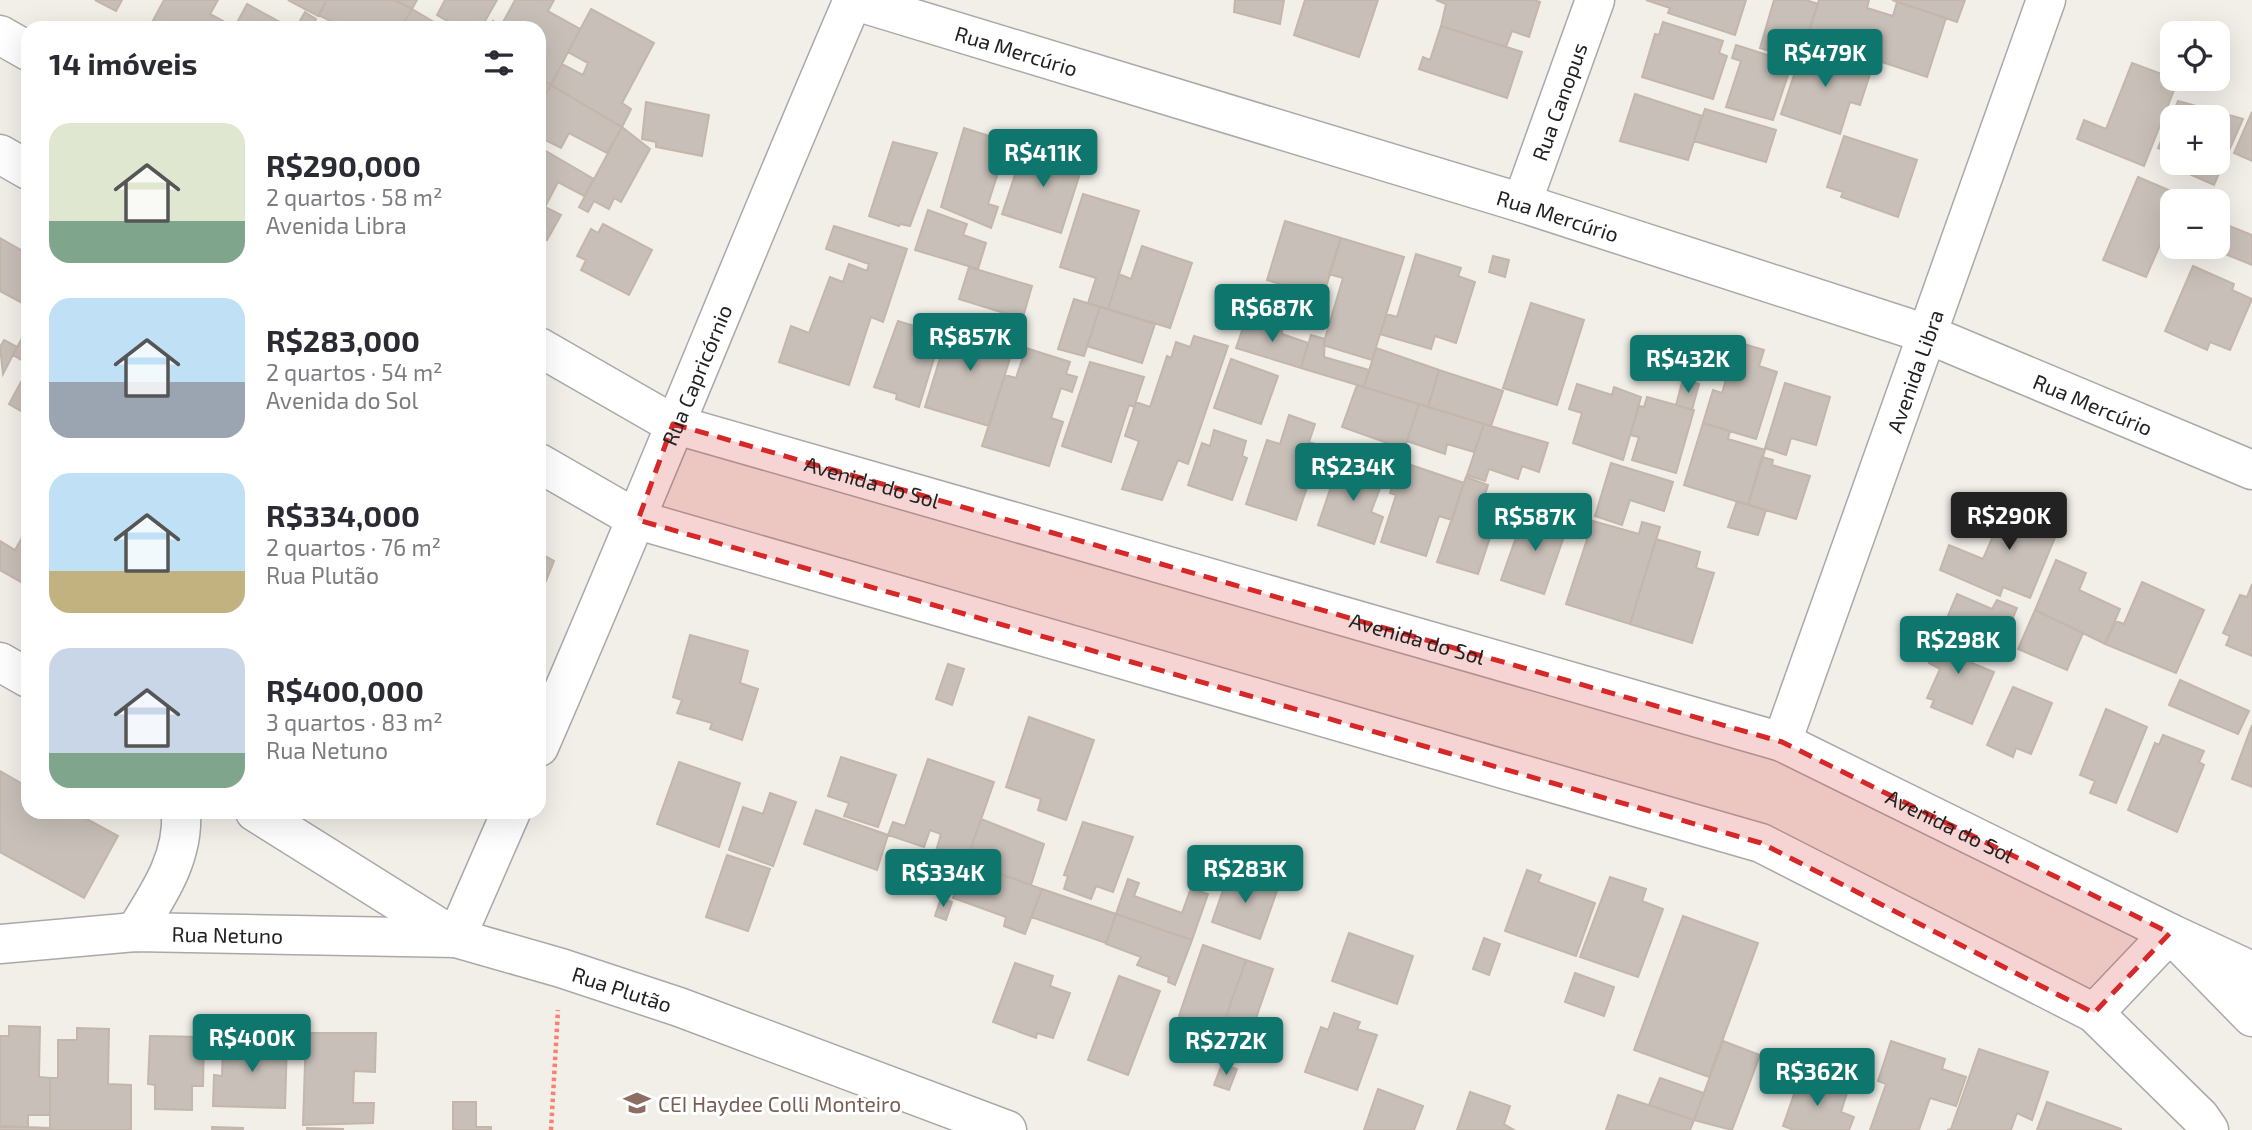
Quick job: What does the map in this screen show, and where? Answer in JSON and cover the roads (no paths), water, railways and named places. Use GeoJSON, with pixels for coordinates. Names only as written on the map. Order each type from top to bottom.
{"type":"FeatureCollection","features":[{"type":"Feature","properties":{"kind":"street","name":"Rua Mercúrio"},"geometry":{"type":"LineString","coordinates":[[853,0],[1522,203],[1927,334],[2252,470]]}},
{"type":"Feature","properties":{"kind":"street","name":"Rua Capricórnio"},"geometry":{"type":"LineString","coordinates":[[546,731],[638,520],[674,424],[853,0]]}},
{"type":"Feature","properties":{"kind":"street","name":"Rua Canopus"},"geometry":{"type":"LineString","coordinates":[[1522,203],[1595,0]]}},
{"type":"Feature","properties":{"kind":"street","name":"Avenida Libra"},"geometry":{"type":"LineString","coordinates":[[1782,743],[2046,0]]}},
{"type":"Feature","properties":{"kind":"street"},"geometry":{"type":"LineString","coordinates":[[0,35],[21,47]]}},
{"type":"Feature","properties":{"kind":"street"},"geometry":{"type":"LineString","coordinates":[[0,154],[21,166]]}},
{"type":"Feature","properties":{"kind":"street","name":"Avenida do Sol"},"geometry":{"type":"LineString","coordinates":[[546,350],[674,424],[1782,743],[2170,933],[2252,1017]]}},
{"type":"Feature","properties":{"kind":"street"},"geometry":{"type":"LineString","coordinates":[[546,467],[638,520],[1761,843],[2094,1013],[2200,1117],[2209,1130]]}},
{"type":"Feature","properties":{"kind":"street"},"geometry":{"type":"LineString","coordinates":[[0,662],[21,674]]}},
{"type":"Feature","properties":{"kind":"street"},"geometry":{"type":"LineString","coordinates":[[135,932],[170,876],[182,827],[181,819]]}},
{"type":"Feature","properties":{"kind":"street","name":"Rua Plutão"},"geometry":{"type":"LineString","coordinates":[[266,819],[456,938],[561,968],[679,1007],[1007,1130]]}},
{"type":"Feature","properties":{"kind":"street"},"geometry":{"type":"LineString","coordinates":[[456,938],[508,819]]}},
{"type":"Feature","properties":{"kind":"street","name":"Rua Netuno"},"geometry":{"type":"LineString","coordinates":[[0,944],[135,932],[456,938]]}},
{"type":"Feature","properties":{"kind":"street"},"geometry":{"type":"LineString","coordinates":[[2094,1013],[2170,933],[2252,971]]}},
{"type":"Feature","properties":{"kind":"place","name":"CEI Haydee Colli Monteiro"},"geometry":{"type":"Point","coordinates":[637,1103]}}]}
